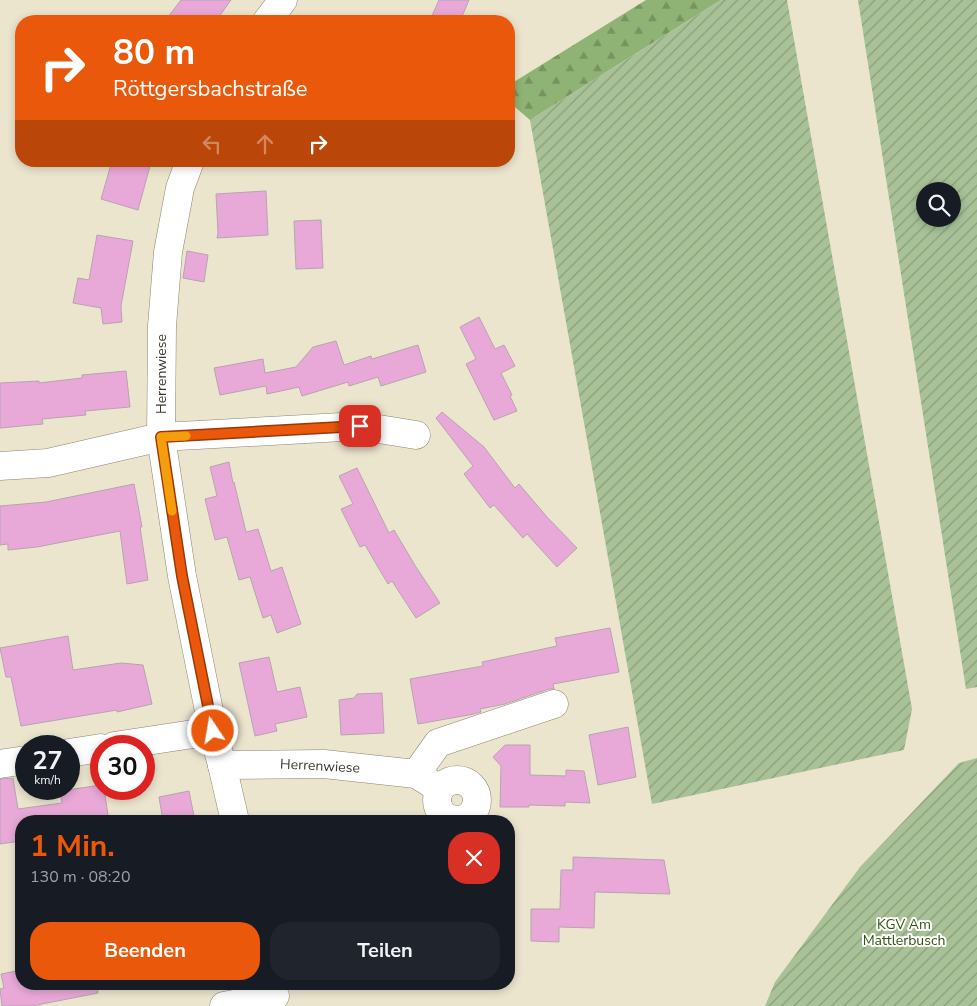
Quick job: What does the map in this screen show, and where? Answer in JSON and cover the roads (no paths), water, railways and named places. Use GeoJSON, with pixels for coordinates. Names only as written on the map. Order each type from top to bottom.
{"type":"FeatureCollection","features":[{"type":"Feature","properties":{"kind":"street"},"geometry":{"type":"LineString","coordinates":[[272,15],[283,0]]}},
{"type":"Feature","properties":{"kind":"street","name":"Herrenwiese"},"geometry":{"type":"LineString","coordinates":[[188,167],[180,188],[168,252],[162,326],[161,437],[182,576],[213,731],[234,815]]}},
{"type":"Feature","properties":{"kind":"street"},"geometry":{"type":"LineString","coordinates":[[0,466],[48,462],[161,437],[360,426],[416,435]]}},
{"type":"Feature","properties":{"kind":"street"},"geometry":{"type":"LineString","coordinates":[[416,774],[438,743],[554,704]]}},
{"type":"Feature","properties":{"kind":"street"},"geometry":{"type":"LineString","coordinates":[[155,740],[213,731]]}},
{"type":"Feature","properties":{"kind":"street"},"geometry":{"type":"LineString","coordinates":[[0,764],[15,762]]}},
{"type":"Feature","properties":{"kind":"street","name":"Herrenwiese"},"geometry":{"type":"LineString","coordinates":[[222,764],[324,764],[416,774],[440,789]]}},
{"type":"Feature","properties":{"kind":"street"},"geometry":{"type":"LineString","coordinates":[[224,1006],[275,995]]}},
{"type":"Feature","properties":{"kind":"park label","name":"KGV Am Mattlerbusch"},"geometry":{"type":"Point","coordinates":[904,932]}}]}
